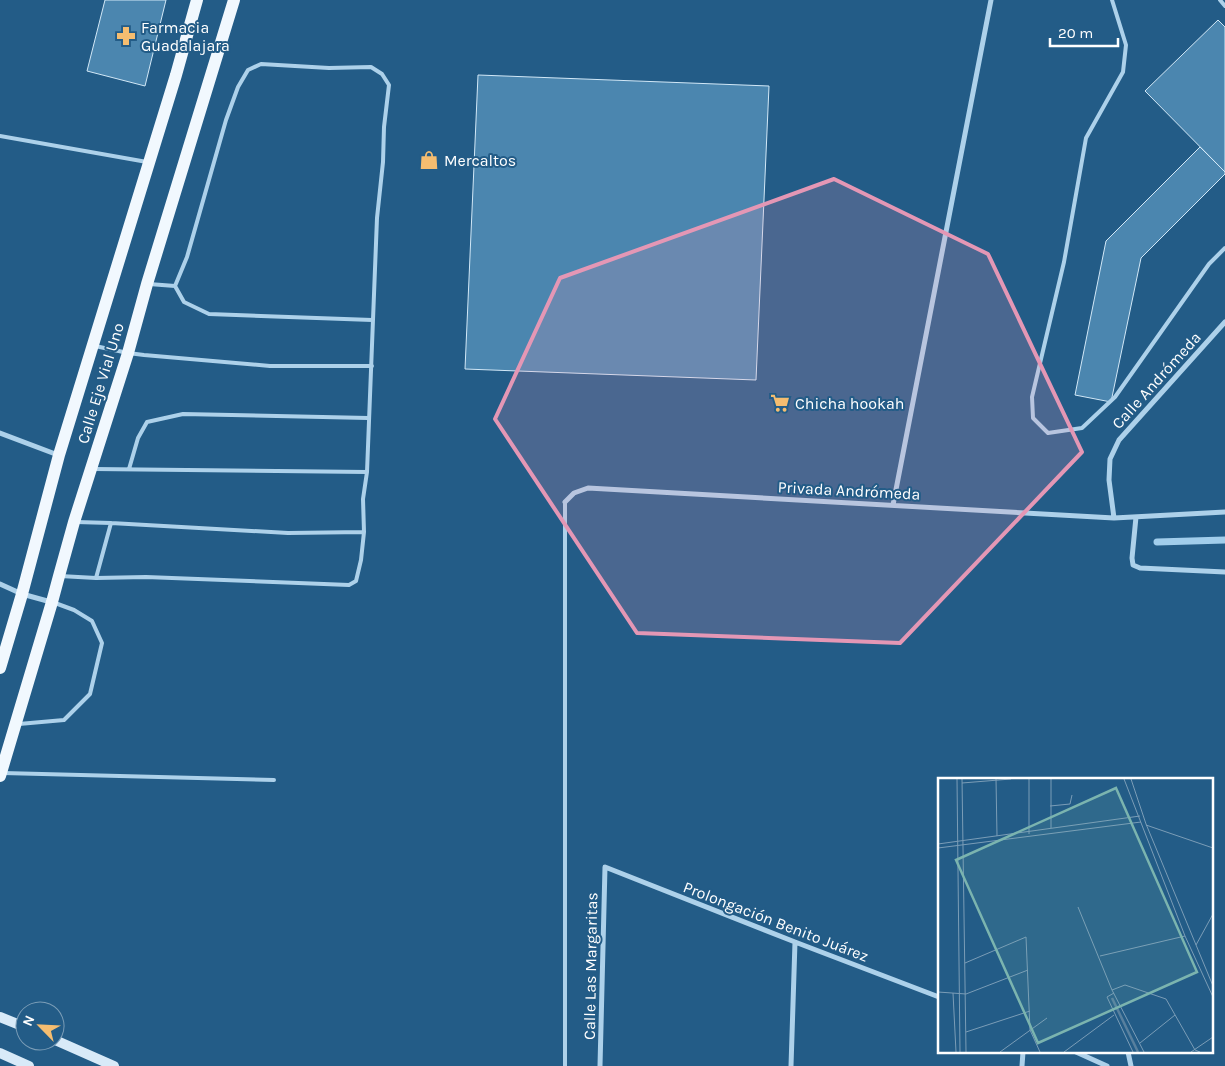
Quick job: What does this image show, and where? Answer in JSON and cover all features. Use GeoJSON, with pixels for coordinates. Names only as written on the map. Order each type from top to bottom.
{"type":"FeatureCollection","features":[{"type":"Feature","properties":{"kind":"main road","name":"Calle Eje Vial Uno"},"geometry":{"type":"LineString","coordinates":[[0,668],[59,455],[150,163],[198,0]]}},
{"type":"Feature","properties":{"kind":"main road","name":"Calle Eje Vial Uno"},"geometry":{"type":"LineString","coordinates":[[0,774],[74,522],[128,353],[147,284],[234,0]]}},
{"type":"Feature","properties":{"kind":"street"},"geometry":{"type":"LineString","coordinates":[[893,505],[991,0]]}},
{"type":"Feature","properties":{"kind":"street","name":"Calle Andrómeda"},"geometry":{"type":"LineString","coordinates":[[1114,518],[1109,480],[1110,459],[1119,440],[1225,322]]}},
{"type":"Feature","properties":{"kind":"street"},"geometry":{"type":"LineString","coordinates":[[0,433],[59,455]]}},
{"type":"Feature","properties":{"kind":"street","name":"Privada Andrómeda"},"geometry":{"type":"LineString","coordinates":[[565,502],[574,493],[588,488],[1114,518],[1225,512]]}},
{"type":"Feature","properties":{"kind":"street"},"geometry":{"type":"LineString","coordinates":[[1136,517],[1133,565],[1140,568],[1225,572]]}},
{"type":"Feature","properties":{"kind":"street"},"geometry":{"type":"LineString","coordinates":[[0,584],[22,594],[52,602]]}},
{"type":"Feature","properties":{"kind":"street","name":"Prolongación Benito Juárez"},"geometry":{"type":"LineString","coordinates":[[605,866],[938,997]]}},
{"type":"Feature","properties":{"kind":"street","name":"Calle Las Margaritas"},"geometry":{"type":"LineString","coordinates":[[600,1066],[605,866]]}},
{"type":"Feature","properties":{"kind":"street"},"geometry":{"type":"LineString","coordinates":[[791,1066],[795,942]]}},
{"type":"Feature","properties":{"kind":"street"},"geometry":{"type":"LineString","coordinates":[[0,1016],[15,1023]]}},
{"type":"Feature","properties":{"kind":"street"},"geometry":{"type":"LineString","coordinates":[[65,1044],[114,1066]]}},
{"type":"Feature","properties":{"kind":"street"},"geometry":{"type":"LineString","coordinates":[[0,1053],[29,1066]]}},
{"type":"Feature","properties":{"kind":"street"},"geometry":{"type":"LineString","coordinates":[[1080,1054],[1107,1066]]}},
{"type":"Feature","properties":{"kind":"lane"},"geometry":{"type":"LineString","coordinates":[[1112,0],[1126,45],[1123,72],[1086,138],[1064,262],[1032,397],[1033,418],[1048,434],[1082,428],[1116,397],[1209,264],[1225,248]]}},
{"type":"Feature","properties":{"kind":"lane"},"geometry":{"type":"LineString","coordinates":[[1220,0],[1225,6]]}},
{"type":"Feature","properties":{"kind":"lane"},"geometry":{"type":"LineString","coordinates":[[58,576],[349,584],[356,581],[361,560],[364,532],[364,499],[372,366],[376,218],[383,162],[384,128],[389,85],[382,74],[371,67],[329,68],[262,64],[248,70],[238,87],[228,113],[187,257],[175,286]]}},
{"type":"Feature","properties":{"kind":"lane"},"geometry":{"type":"LineString","coordinates":[[0,136],[150,163]]}},
{"type":"Feature","properties":{"kind":"lane"},"geometry":{"type":"LineString","coordinates":[[147,284],[175,286]]}},
{"type":"Feature","properties":{"kind":"lane"},"geometry":{"type":"LineString","coordinates":[[175,286],[184,302],[209,314],[372,320]]}},
{"type":"Feature","properties":{"kind":"lane"},"geometry":{"type":"LineString","coordinates":[[93,345],[128,353],[270,366],[372,366]]}},
{"type":"Feature","properties":{"kind":"lane"},"geometry":{"type":"LineString","coordinates":[[129,469],[138,438],[147,422],[183,414],[368,418]]}},
{"type":"Feature","properties":{"kind":"lane"},"geometry":{"type":"LineString","coordinates":[[90,470],[367,472]]}},
{"type":"Feature","properties":{"kind":"lane"},"geometry":{"type":"LineString","coordinates":[[565,502],[565,1066]]}},
{"type":"Feature","properties":{"kind":"lane"},"geometry":{"type":"LineString","coordinates":[[74,522],[288,533],[364,532]]}},
{"type":"Feature","properties":{"kind":"lane"},"geometry":{"type":"LineString","coordinates":[[96,578],[111,523]]}},
{"type":"Feature","properties":{"kind":"lane"},"geometry":{"type":"LineString","coordinates":[[16,724],[64,720],[90,694],[102,643],[92,621],[74,610],[52,602]]}},
{"type":"Feature","properties":{"kind":"lane"},"geometry":{"type":"LineString","coordinates":[[0,774],[274,780]]}},
{"type":"Feature","properties":{"kind":"highlighted area"},"geometry":{"type":"Polygon","coordinates":[[[834,179],[988,254],[1082,452],[900,643],[637,633],[495,419],[560,278],[834,179]]]}},
{"type":"Feature","properties":{"kind":"building","name":"Farmacia Guadalajara"},"geometry":{"type":"Polygon","coordinates":[[[105,0],[166,0],[145,86],[87,71],[105,0]]]}},
{"type":"Feature","properties":{"kind":"building"},"geometry":{"type":"Polygon","coordinates":[[[1218,20],[1225,27],[1225,172],[1145,91],[1218,20]]]}},
{"type":"Feature","properties":{"kind":"building"},"geometry":{"type":"Polygon","coordinates":[[[478,75],[769,86],[756,380],[465,369],[478,75]]]}},
{"type":"Feature","properties":{"kind":"building"},"geometry":{"type":"Polygon","coordinates":[[[1200,147],[1225,174],[1141,258],[1111,402],[1075,395],[1106,241],[1200,147]]]}},
{"type":"Feature","properties":{"kind":"waterway"},"geometry":{"type":"LineString","coordinates":[[1157,542],[1225,540]]}},
{"type":"Feature","properties":{"kind":"place","name":"Farmacia Guadalajara"},"geometry":{"type":"Point","coordinates":[126,36]}},
{"type":"Feature","properties":{"kind":"place","name":"Mercaltos"},"geometry":{"type":"Point","coordinates":[429,160]}},
{"type":"Feature","properties":{"kind":"place","name":"Chicha hookah"},"geometry":{"type":"Point","coordinates":[780,403]}}]}
